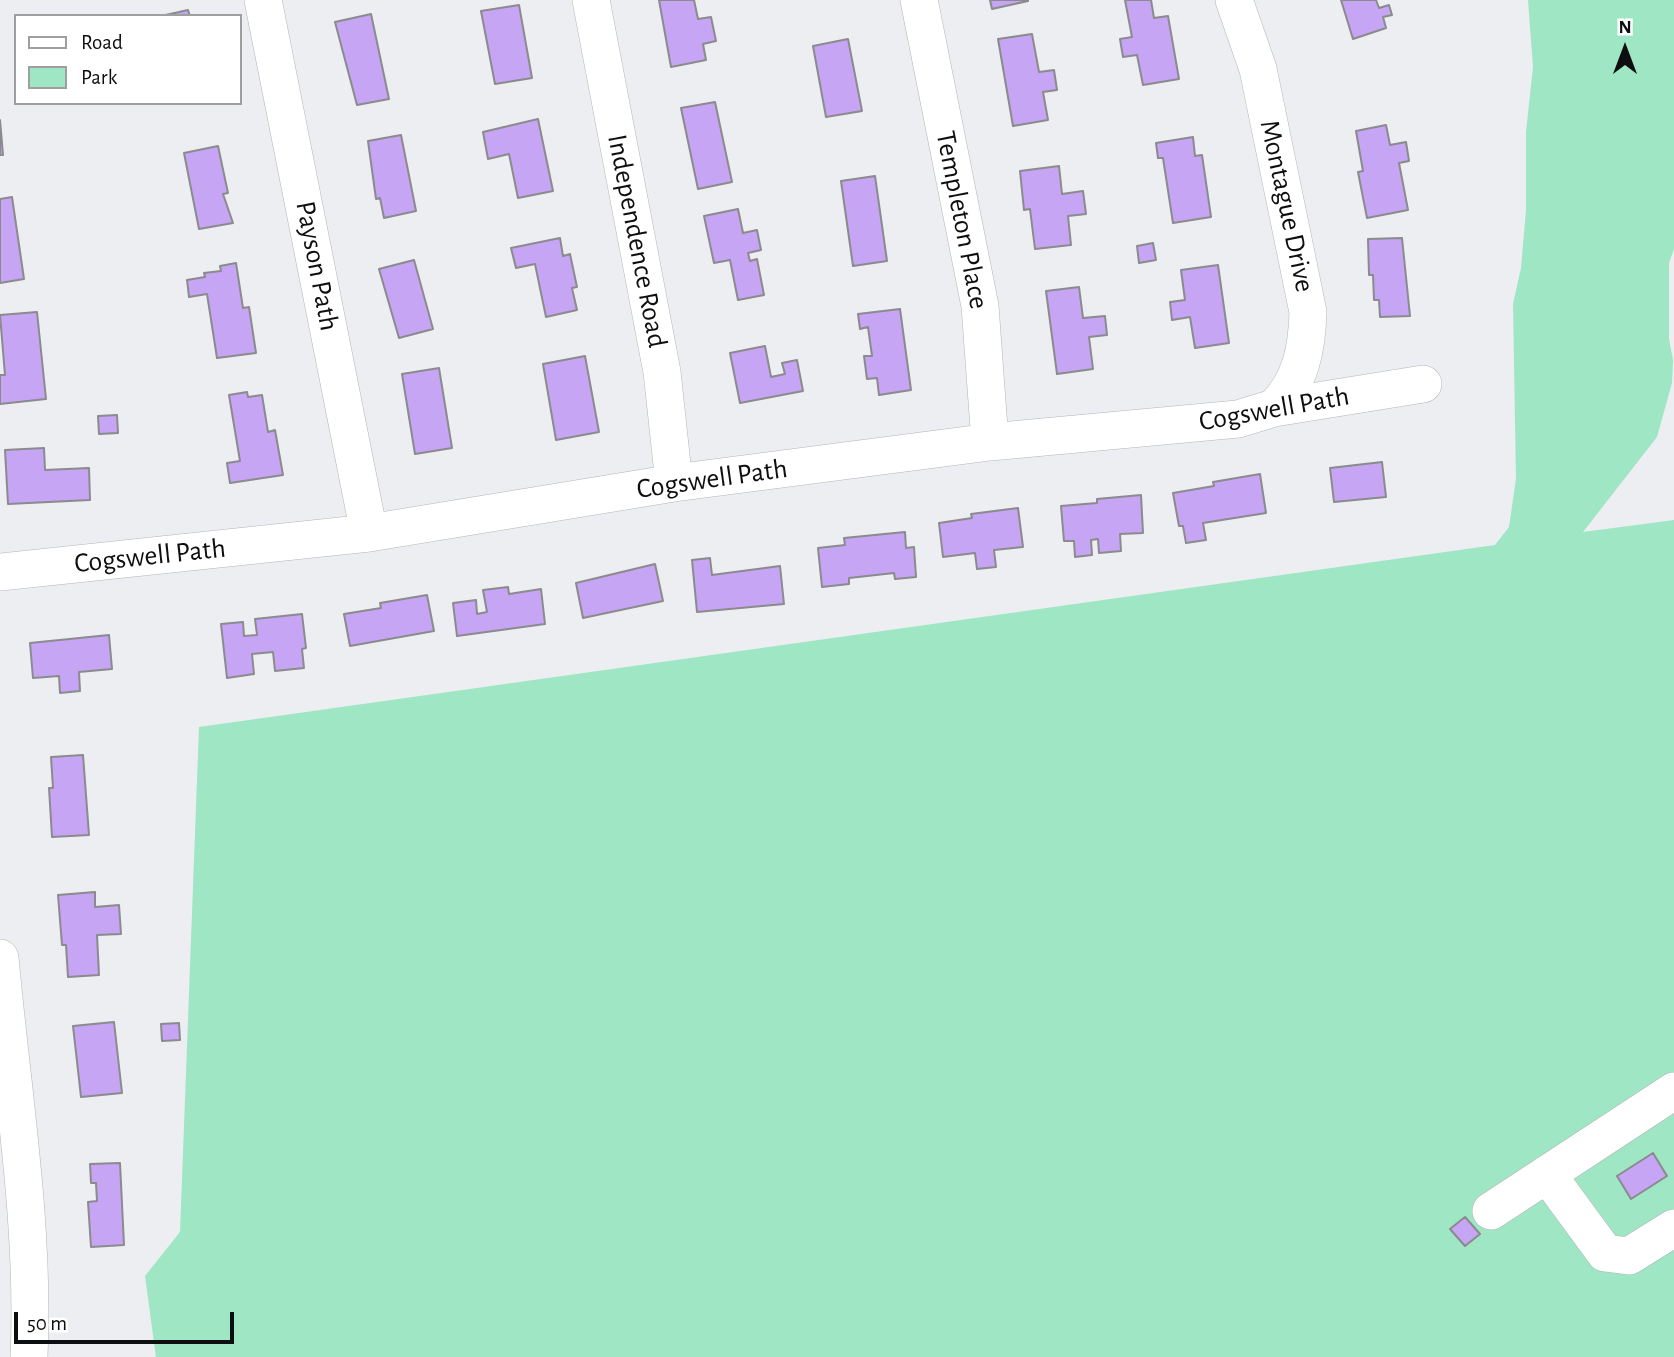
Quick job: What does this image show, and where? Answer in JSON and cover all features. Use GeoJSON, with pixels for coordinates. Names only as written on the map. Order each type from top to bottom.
{"type":"FeatureCollection","features":[{"type":"Feature","properties":{"kind":"street","name":"Payson Path"},"geometry":{"type":"LineString","coordinates":[[263,0],[369,533]]}},
{"type":"Feature","properties":{"kind":"street","name":"Independence Road"},"geometry":{"type":"LineString","coordinates":[[591,0],[662,372],[674,484]]}},
{"type":"Feature","properties":{"kind":"street","name":"Templeton Place"},"geometry":{"type":"LineString","coordinates":[[919,0],[980,306],[990,442]]}},
{"type":"Feature","properties":{"kind":"street","name":"Montague Drive"},"geometry":{"type":"LineString","coordinates":[[1234,0],[1258,69],[1308,312],[1308,347],[1285,398],[1274,408]]}},
{"type":"Feature","properties":{"kind":"street","name":"Cogswell Path"},"geometry":{"type":"LineString","coordinates":[[0,572],[369,533],[674,484],[990,442],[1238,419],[1274,408],[1423,384]]}},
{"type":"Feature","properties":{"kind":"street"},"geometry":{"type":"LineString","coordinates":[[0,958],[24,1195],[31,1317],[29,1357]]}},
{"type":"Feature","properties":{"kind":"street"},"geometry":{"type":"LineString","coordinates":[[1491,1211],[1674,1091]]}},
{"type":"Feature","properties":{"kind":"street"},"geometry":{"type":"LineString","coordinates":[[1547,1174],[1605,1253],[1629,1256],[1674,1228]]}},
{"type":"Feature","properties":{"kind":"green space"},"geometry":{"type":"Polygon","coordinates":[[[1528,0],[1674,0],[1674,249],[1669,263],[1672,383],[1657,437],[1583,532],[1674,520],[1674,1357],[156,1357],[145,1276],[180,1232],[199,727],[1495,545],[1509,527],[1516,479],[1513,304],[1521,268],[1526,210],[1526,132],[1533,67],[1528,0]]]}},
{"type":"Feature","properties":{"kind":"building"},"geometry":{"type":"Polygon","coordinates":[[[659,0],[694,0],[698,19],[711,17],[716,41],[703,44],[706,60],[671,67],[659,0]]]}},
{"type":"Feature","properties":{"kind":"building"},"geometry":{"type":"Polygon","coordinates":[[[990,0],[1028,0],[1028,1],[992,9],[990,0]]]}},
{"type":"Feature","properties":{"kind":"building"},"geometry":{"type":"Polygon","coordinates":[[[1125,0],[1151,0],[1154,18],[1168,16],[1179,79],[1143,85],[1137,55],[1123,57],[1120,39],[1132,37],[1125,0]]]}},
{"type":"Feature","properties":{"kind":"building"},"geometry":{"type":"Polygon","coordinates":[[[1341,0],[1376,0],[1379,8],[1389,5],[1392,15],[1383,17],[1386,28],[1353,39],[1341,0]]]}},
{"type":"Feature","properties":{"kind":"building"},"geometry":{"type":"Polygon","coordinates":[[[519,5],[532,78],[495,84],[481,11],[519,5]]]}},
{"type":"Feature","properties":{"kind":"building"},"geometry":{"type":"Polygon","coordinates":[[[188,10],[189,14],[170,14],[188,10]]]}},
{"type":"Feature","properties":{"kind":"building"},"geometry":{"type":"Polygon","coordinates":[[[371,14],[389,99],[357,105],[335,22],[371,14]]]}},
{"type":"Feature","properties":{"kind":"building"},"geometry":{"type":"Polygon","coordinates":[[[1032,34],[1039,72],[1054,70],[1057,90],[1043,92],[1048,120],[1013,126],[998,39],[1032,34]]]}},
{"type":"Feature","properties":{"kind":"building"},"geometry":{"type":"Polygon","coordinates":[[[848,39],[862,111],[826,117],[813,46],[848,39]]]}},
{"type":"Feature","properties":{"kind":"building"},"geometry":{"type":"Polygon","coordinates":[[[715,102],[732,182],[698,189],[681,108],[715,102]]]}},
{"type":"Feature","properties":{"kind":"building"},"geometry":{"type":"Polygon","coordinates":[[[538,119],[553,191],[518,198],[509,154],[488,159],[483,132],[538,119]]]}},
{"type":"Feature","properties":{"kind":"building"},"geometry":{"type":"Polygon","coordinates":[[[0,120],[3,155],[0,155],[0,120]]]}},
{"type":"Feature","properties":{"kind":"building"},"geometry":{"type":"Polygon","coordinates":[[[1386,125],[1390,145],[1406,142],[1409,161],[1399,163],[1408,210],[1367,218],[1358,172],[1363,171],[1356,131],[1386,125]]]}},
{"type":"Feature","properties":{"kind":"building"},"geometry":{"type":"Polygon","coordinates":[[[401,135],[416,211],[384,218],[380,198],[376,199],[368,141],[401,135]]]}},
{"type":"Feature","properties":{"kind":"building"},"geometry":{"type":"Polygon","coordinates":[[[1193,137],[1195,156],[1202,155],[1211,217],[1173,223],[1163,158],[1158,158],[1156,143],[1193,137]]]}},
{"type":"Feature","properties":{"kind":"building"},"geometry":{"type":"Polygon","coordinates":[[[218,146],[228,193],[223,194],[233,223],[199,229],[184,153],[218,146]]]}},
{"type":"Feature","properties":{"kind":"building"},"geometry":{"type":"Polygon","coordinates":[[[1059,166],[1062,194],[1083,191],[1086,214],[1068,216],[1071,245],[1035,249],[1030,209],[1024,210],[1020,171],[1059,166]]]}},
{"type":"Feature","properties":{"kind":"building"},"geometry":{"type":"Polygon","coordinates":[[[875,176],[887,261],[853,266],[841,181],[875,176]]]}},
{"type":"Feature","properties":{"kind":"building"},"geometry":{"type":"Polygon","coordinates":[[[12,197],[24,279],[0,283],[0,199],[12,197]]]}},
{"type":"Feature","properties":{"kind":"building"},"geometry":{"type":"Polygon","coordinates":[[[738,209],[743,233],[757,230],[761,250],[748,253],[750,261],[757,259],[764,295],[738,300],[730,260],[714,263],[704,216],[738,209]]]}},
{"type":"Feature","properties":{"kind":"building"},"geometry":{"type":"Polygon","coordinates":[[[560,238],[563,256],[570,254],[577,287],[572,288],[577,310],[546,317],[535,264],[516,268],[511,248],[560,238]]]}},
{"type":"Feature","properties":{"kind":"building"},"geometry":{"type":"Polygon","coordinates":[[[1402,238],[1410,316],[1380,317],[1379,300],[1374,300],[1373,275],[1369,275],[1368,239],[1402,238]]]}},
{"type":"Feature","properties":{"kind":"building"},"geometry":{"type":"Polygon","coordinates":[[[1153,243],[1156,260],[1139,263],[1137,246],[1153,243]]]}},
{"type":"Feature","properties":{"kind":"building"},"geometry":{"type":"Polygon","coordinates":[[[414,260],[433,329],[399,338],[379,269],[414,260]]]}},
{"type":"Feature","properties":{"kind":"building"},"geometry":{"type":"Polygon","coordinates":[[[236,263],[243,308],[249,307],[256,353],[217,358],[207,294],[189,297],[187,280],[205,277],[204,273],[221,271],[220,266],[236,263]]]}},
{"type":"Feature","properties":{"kind":"building"},"geometry":{"type":"Polygon","coordinates":[[[1218,265],[1229,343],[1195,348],[1190,317],[1172,320],[1170,302],[1185,300],[1181,270],[1218,265]]]}},
{"type":"Feature","properties":{"kind":"building"},"geometry":{"type":"Polygon","coordinates":[[[1079,287],[1083,318],[1105,316],[1107,335],[1089,337],[1093,369],[1057,374],[1046,291],[1079,287]]]}},
{"type":"Feature","properties":{"kind":"building"},"geometry":{"type":"Polygon","coordinates":[[[900,309],[911,390],[879,395],[877,378],[867,379],[864,356],[872,356],[868,327],[860,329],[858,314],[900,309]]]}},
{"type":"Feature","properties":{"kind":"building"},"geometry":{"type":"Polygon","coordinates":[[[37,312],[46,399],[0,404],[0,375],[5,375],[0,315],[37,312]]]}},
{"type":"Feature","properties":{"kind":"building"},"geometry":{"type":"Polygon","coordinates":[[[765,346],[771,377],[785,374],[782,363],[797,360],[803,391],[740,403],[730,353],[765,346]]]}},
{"type":"Feature","properties":{"kind":"building"},"geometry":{"type":"Polygon","coordinates":[[[585,356],[599,432],[556,440],[543,364],[585,356]]]}},
{"type":"Feature","properties":{"kind":"building"},"geometry":{"type":"Polygon","coordinates":[[[439,368],[452,448],[415,454],[402,374],[439,368]]]}},
{"type":"Feature","properties":{"kind":"building"},"geometry":{"type":"Polygon","coordinates":[[[247,392],[248,397],[262,395],[268,432],[275,430],[283,475],[230,483],[227,463],[240,461],[229,395],[247,392]]]}},
{"type":"Feature","properties":{"kind":"building"},"geometry":{"type":"Polygon","coordinates":[[[117,415],[118,433],[99,434],[98,416],[117,415]]]}},
{"type":"Feature","properties":{"kind":"building"},"geometry":{"type":"Polygon","coordinates":[[[44,448],[45,470],[89,468],[90,500],[8,504],[5,450],[44,448]]]}},
{"type":"Feature","properties":{"kind":"building"},"geometry":{"type":"Polygon","coordinates":[[[1382,462],[1386,497],[1334,502],[1330,468],[1382,462]]]}},
{"type":"Feature","properties":{"kind":"building"},"geometry":{"type":"Polygon","coordinates":[[[1260,474],[1266,513],[1203,523],[1206,540],[1186,543],[1183,526],[1179,526],[1173,493],[1214,486],[1213,482],[1260,474]]]}},
{"type":"Feature","properties":{"kind":"building"},"geometry":{"type":"Polygon","coordinates":[[[1141,495],[1143,533],[1120,534],[1121,551],[1099,553],[1098,539],[1091,540],[1092,555],[1075,557],[1074,541],[1064,541],[1061,506],[1141,495]]]}},
{"type":"Feature","properties":{"kind":"building"},"geometry":{"type":"Polygon","coordinates":[[[1018,508],[1023,547],[994,550],[996,567],[977,569],[975,553],[943,557],[939,523],[972,518],[971,514],[1018,508]]]}},
{"type":"Feature","properties":{"kind":"building"},"geometry":{"type":"Polygon","coordinates":[[[905,532],[906,548],[914,547],[916,577],[895,579],[894,573],[849,578],[849,584],[822,587],[818,548],[845,545],[844,538],[905,532]]]}},
{"type":"Feature","properties":{"kind":"building"},"geometry":{"type":"Polygon","coordinates":[[[710,558],[712,575],[780,566],[784,604],[697,612],[692,560],[710,558]]]}},
{"type":"Feature","properties":{"kind":"building"},"geometry":{"type":"Polygon","coordinates":[[[655,564],[663,601],[583,618],[576,583],[655,564]]]}},
{"type":"Feature","properties":{"kind":"building"},"geometry":{"type":"Polygon","coordinates":[[[508,587],[509,594],[541,589],[545,624],[457,636],[453,603],[476,600],[477,614],[487,612],[483,590],[508,587]]]}},
{"type":"Feature","properties":{"kind":"building"},"geometry":{"type":"Polygon","coordinates":[[[427,595],[434,631],[350,646],[344,614],[381,608],[380,603],[427,595]]]}},
{"type":"Feature","properties":{"kind":"building"},"geometry":{"type":"Polygon","coordinates":[[[302,614],[306,648],[302,649],[304,668],[275,671],[273,652],[252,654],[254,674],[227,678],[221,624],[243,622],[244,636],[257,635],[255,619],[302,614]]]}},
{"type":"Feature","properties":{"kind":"building"},"geometry":{"type":"Polygon","coordinates":[[[109,635],[112,669],[79,672],[80,691],[60,693],[59,676],[33,678],[30,643],[109,635]]]}},
{"type":"Feature","properties":{"kind":"building"},"geometry":{"type":"Polygon","coordinates":[[[83,755],[89,835],[52,837],[49,788],[53,788],[51,757],[83,755]]]}},
{"type":"Feature","properties":{"kind":"building"},"geometry":{"type":"Polygon","coordinates":[[[95,892],[95,907],[119,905],[121,934],[97,935],[99,975],[68,977],[58,895],[95,892]]]}},
{"type":"Feature","properties":{"kind":"building"},"geometry":{"type":"Polygon","coordinates":[[[114,1022],[122,1093],[81,1097],[73,1026],[114,1022]]]}},
{"type":"Feature","properties":{"kind":"building"},"geometry":{"type":"Polygon","coordinates":[[[179,1023],[180,1040],[162,1041],[161,1024],[179,1023]]]}},
{"type":"Feature","properties":{"kind":"building"},"geometry":{"type":"Polygon","coordinates":[[[1653,1153],[1667,1176],[1631,1199],[1617,1176],[1653,1153]]]}},
{"type":"Feature","properties":{"kind":"building"},"geometry":{"type":"Polygon","coordinates":[[[120,1163],[124,1245],[91,1247],[88,1202],[97,1201],[96,1183],[91,1183],[90,1164],[120,1163]]]}},
{"type":"Feature","properties":{"kind":"building"},"geometry":{"type":"Polygon","coordinates":[[[1465,1217],[1480,1234],[1465,1246],[1450,1229],[1465,1217]]]}}]}
